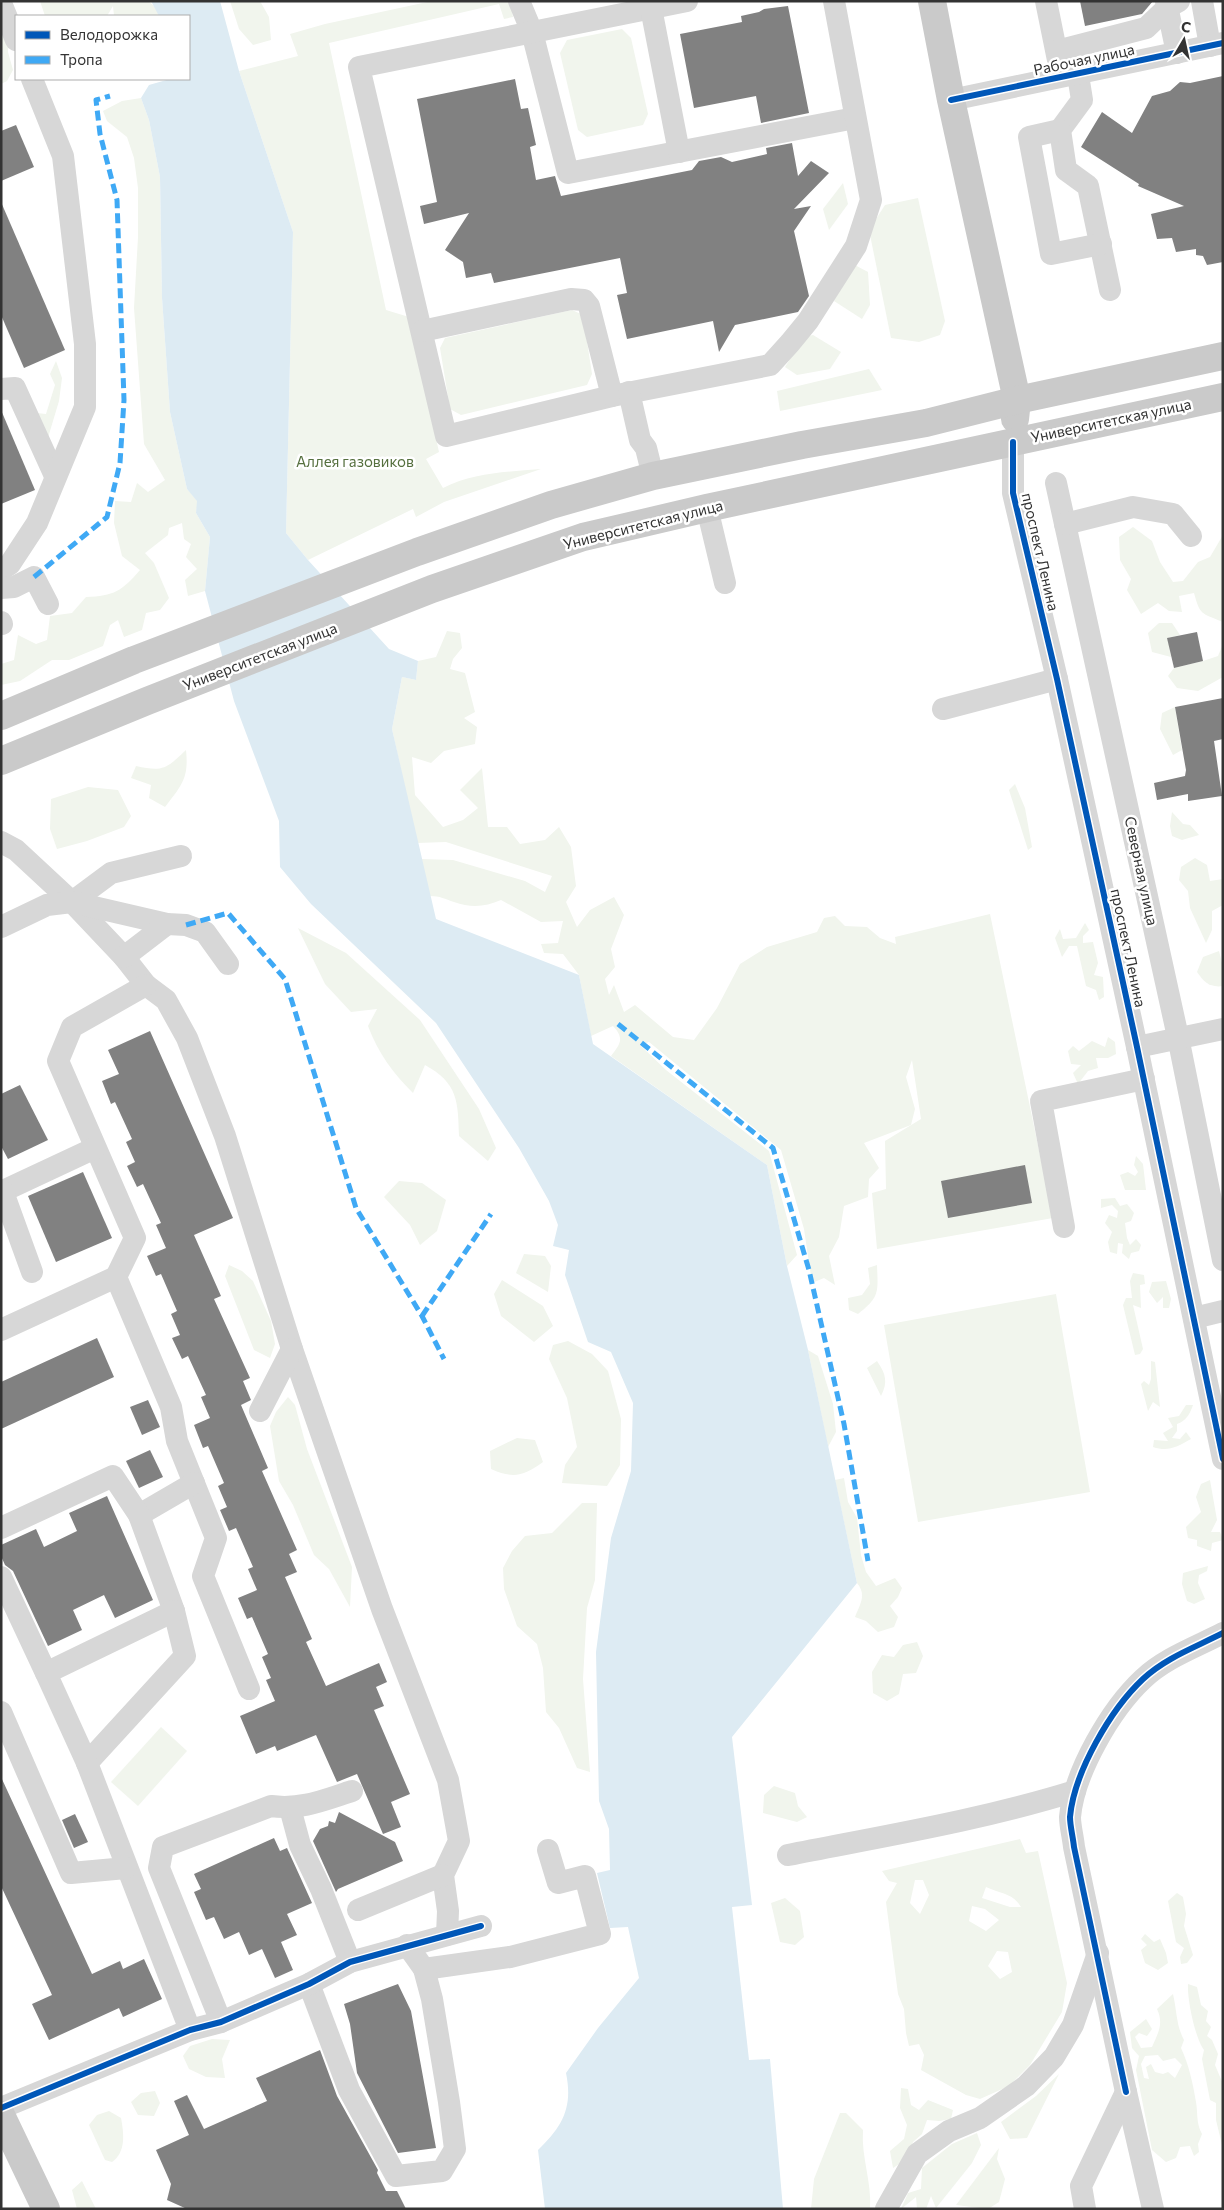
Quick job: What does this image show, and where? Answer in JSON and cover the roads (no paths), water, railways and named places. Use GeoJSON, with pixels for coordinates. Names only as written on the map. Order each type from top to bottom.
{"type":"FeatureCollection","features":[{"type":"Feature","properties":{"kind":"main road","name":"проспект Ленина"},"geometry":{"type":"LineString","coordinates":[[932,1],[951,100],[1017,400],[1013,442]]}},
{"type":"Feature","properties":{"kind":"main road"},"geometry":{"type":"LineString","coordinates":[[1,716],[134,660],[417,552],[551,505],[653,476],[802,445],[926,423],[1017,400],[1223,356]]}},
{"type":"Feature","properties":{"kind":"main road","name":"Университетская улица"},"geometry":{"type":"LineString","coordinates":[[1,761],[147,701],[432,589],[583,537],[1122,417],[1223,397]]}},
{"type":"Feature","properties":{"kind":"main road"},"geometry":{"type":"LineString","coordinates":[[1017,400],[1042,436]]}},
{"type":"Feature","properties":{"kind":"main road"},"geometry":{"type":"LineString","coordinates":[[1,2115],[46,2209]]}},
{"type":"Feature","properties":{"kind":"street"},"geometry":{"type":"LineString","coordinates":[[519,1],[532,32],[568,174],[855,118]]}},
{"type":"Feature","properties":{"kind":"street"},"geometry":{"type":"LineString","coordinates":[[687,1],[359,67],[412,299],[422,332],[446,436],[621,394],[770,365],[790,344],[808,321],[856,246],[871,200],[834,1]]}},
{"type":"Feature","properties":{"kind":"street"},"geometry":{"type":"LineString","coordinates":[[1046,1],[1057,51],[1082,100],[1060,130],[1029,137],[1051,254],[1100,244]]}},
{"type":"Feature","properties":{"kind":"street"},"geometry":{"type":"LineString","coordinates":[[1202,1],[1216,45]]}},
{"type":"Feature","properties":{"kind":"street"},"geometry":{"type":"LineString","coordinates":[[1,3],[15,38]]}},
{"type":"Feature","properties":{"kind":"street"},"geometry":{"type":"LineString","coordinates":[[1057,51],[1146,28],[1171,3]]}},
{"type":"Feature","properties":{"kind":"street"},"geometry":{"type":"LineString","coordinates":[[1171,3],[1177,53]]}},
{"type":"Feature","properties":{"kind":"street"},"geometry":{"type":"LineString","coordinates":[[651,8],[680,152]]}},
{"type":"Feature","properties":{"kind":"street","name":"Рабочая улица"},"geometry":{"type":"LineString","coordinates":[[951,100],[1216,45]]}},
{"type":"Feature","properties":{"kind":"street"},"geometry":{"type":"LineString","coordinates":[[1,570],[10,564],[37,522],[85,407],[85,344],[63,156],[32,80]]}},
{"type":"Feature","properties":{"kind":"street"},"geometry":{"type":"LineString","coordinates":[[1060,130],[1066,170],[1088,186],[1110,290]]}},
{"type":"Feature","properties":{"kind":"street"},"geometry":{"type":"LineString","coordinates":[[422,332],[571,299],[584,300],[589,306],[640,440],[646,448],[653,476]]}},
{"type":"Feature","properties":{"kind":"street"},"geometry":{"type":"LineString","coordinates":[[1,389],[15,388],[55,476]]}},
{"type":"Feature","properties":{"kind":"street","name":"проспект Ленина"},"geometry":{"type":"LineString","coordinates":[[1013,442],[1013,493],[1057,679],[1222,1451]]}},
{"type":"Feature","properties":{"kind":"street","name":"Северная улица"},"geometry":{"type":"LineString","coordinates":[[1056,483],[1178,1037],[1223,1260]]}},
{"type":"Feature","properties":{"kind":"street"},"geometry":{"type":"LineString","coordinates":[[1065,524],[1133,507],[1173,514],[1192,536]]}},
{"type":"Feature","properties":{"kind":"street"},"geometry":{"type":"LineString","coordinates":[[707,508],[725,583]]}},
{"type":"Feature","properties":{"kind":"street"},"geometry":{"type":"LineString","coordinates":[[1,588],[14,587],[34,577],[48,604]]}},
{"type":"Feature","properties":{"kind":"street"},"geometry":{"type":"LineString","coordinates":[[943,709],[1057,679]]}},
{"type":"Feature","properties":{"kind":"street"},"geometry":{"type":"LineString","coordinates":[[1,842],[16,850],[72,902],[124,957],[146,985],[166,1000],[187,1038],[225,1136],[292,1349],[382,1609],[448,1780],[459,1841],[443,1875],[448,1911],[447,1936]]}},
{"type":"Feature","properties":{"kind":"street"},"geometry":{"type":"LineString","coordinates":[[72,902],[111,873],[181,856]]}},
{"type":"Feature","properties":{"kind":"street"},"geometry":{"type":"LineString","coordinates":[[1,927],[47,905],[72,902],[167,924],[186,925],[205,932],[228,964]]}},
{"type":"Feature","properties":{"kind":"street"},"geometry":{"type":"LineString","coordinates":[[124,957],[167,924]]}},
{"type":"Feature","properties":{"kind":"street"},"geometry":{"type":"LineString","coordinates":[[1,1330],[116,1277],[135,1238],[58,1061],[72,1027],[146,985]]}},
{"type":"Feature","properties":{"kind":"street"},"geometry":{"type":"LineString","coordinates":[[1137,1047],[1223,1029]]}},
{"type":"Feature","properties":{"kind":"street"},"geometry":{"type":"LineString","coordinates":[[1064,1227],[1041,1101],[1144,1079]]}},
{"type":"Feature","properties":{"kind":"street"},"geometry":{"type":"LineString","coordinates":[[32,1272],[2,1192],[95,1148]]}},
{"type":"Feature","properties":{"kind":"street"},"geometry":{"type":"LineString","coordinates":[[116,1277],[171,1407],[177,1440],[216,1538],[203,1576],[249,1689]]}},
{"type":"Feature","properties":{"kind":"street"},"geometry":{"type":"LineString","coordinates":[[1194,1318],[1223,1311]]}},
{"type":"Feature","properties":{"kind":"street"},"geometry":{"type":"LineString","coordinates":[[260,1411],[292,1349]]}},
{"type":"Feature","properties":{"kind":"street"},"geometry":{"type":"LineString","coordinates":[[1,1528],[113,1476],[139,1515],[174,1611],[185,1656],[87,1763]]}},
{"type":"Feature","properties":{"kind":"street"},"geometry":{"type":"LineString","coordinates":[[139,1515],[194,1483]]}},
{"type":"Feature","properties":{"kind":"street"},"geometry":{"type":"LineString","coordinates":[[1,1577],[87,1763],[190,2030]]}},
{"type":"Feature","properties":{"kind":"street"},"geometry":{"type":"LineString","coordinates":[[46,1673],[174,1611]]}},
{"type":"Feature","properties":{"kind":"street"},"geometry":{"type":"LineString","coordinates":[[1153,2209],[1126,2092],[1098,1952],[1074,1847],[1070,1818],[1075,1791],[1086,1764],[1122,1702],[1143,1678],[1171,1659],[1223,1633]]}},
{"type":"Feature","properties":{"kind":"street"},"geometry":{"type":"LineString","coordinates":[[1,1712],[71,1873],[126,1868]]}},
{"type":"Feature","properties":{"kind":"street"},"geometry":{"type":"LineString","coordinates":[[221,2022],[159,1868],[163,1847],[271,1806],[290,1808],[313,1804],[352,1791]]}},
{"type":"Feature","properties":{"kind":"street"},"geometry":{"type":"LineString","coordinates":[[788,1856],[870,1840],[1039,1802],[1075,1791]]}},
{"type":"Feature","properties":{"kind":"street"},"geometry":{"type":"LineString","coordinates":[[290,1808],[300,1845],[321,1889],[350,1962]]}},
{"type":"Feature","properties":{"kind":"street"},"geometry":{"type":"LineString","coordinates":[[424,1969],[510,1957],[600,1934],[585,1876],[558,1883],[548,1850]]}},
{"type":"Feature","properties":{"kind":"street"},"geometry":{"type":"LineString","coordinates":[[358,1910],[443,1875]]}},
{"type":"Feature","properties":{"kind":"street"},"geometry":{"type":"LineString","coordinates":[[1,2108],[190,2030],[221,2022],[309,1984],[350,1962],[481,1926]]}},
{"type":"Feature","properties":{"kind":"street"},"geometry":{"type":"LineString","coordinates":[[309,1984],[349,2090],[396,2176],[442,2171],[455,2149],[449,2102],[432,1999],[424,1969],[407,1945]]}},
{"type":"Feature","properties":{"kind":"street"},"geometry":{"type":"LineString","coordinates":[[886,2209],[917,2154],[948,2131],[980,2118],[1026,2086],[1054,2057],[1073,2025],[1098,1952]]}},
{"type":"Feature","properties":{"kind":"street"},"geometry":{"type":"LineString","coordinates":[[1085,2209],[1081,2186],[1126,2092]]}},
{"type":"Feature","properties":{"kind":"park label","name":"Аллея газовиков"},"geometry":{"type":"Point","coordinates":[355,462]}}]}
